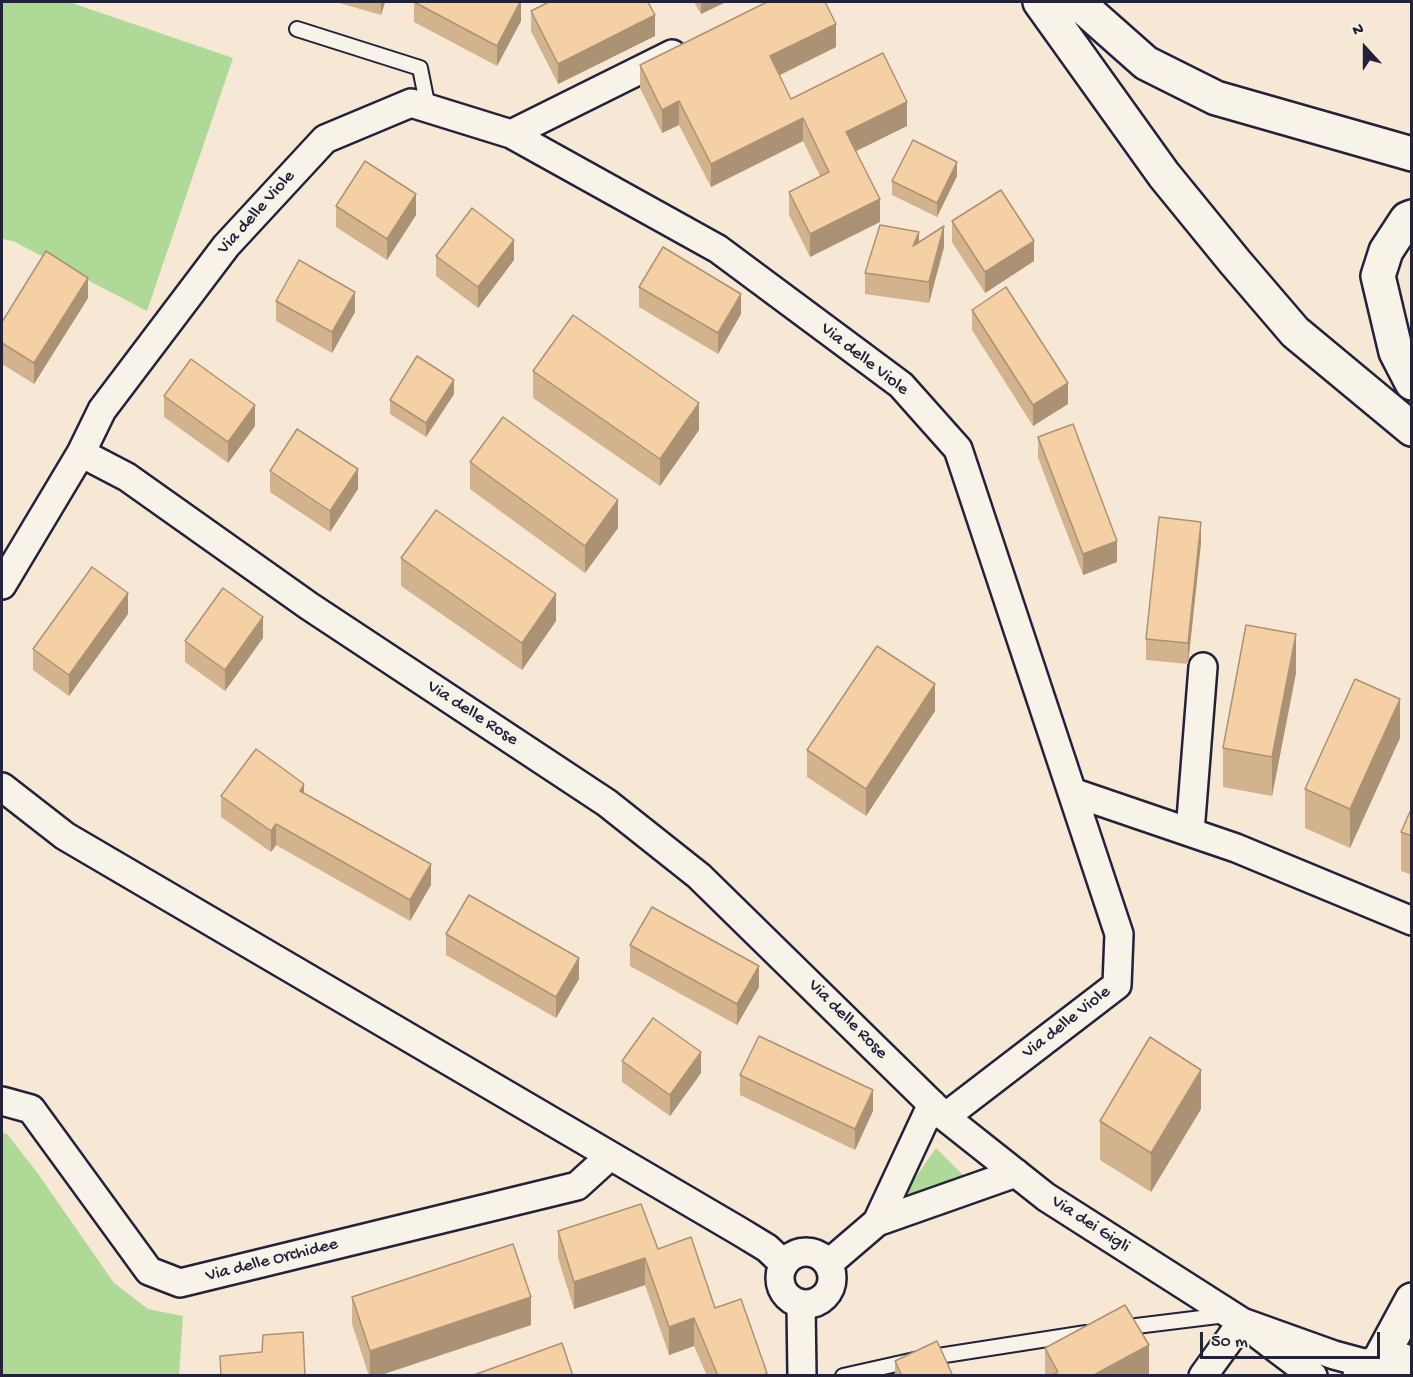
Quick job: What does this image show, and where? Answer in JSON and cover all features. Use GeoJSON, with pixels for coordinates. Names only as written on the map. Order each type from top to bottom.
{"type":"FeatureCollection","features":[{"type":"Feature","properties":{"kind":"main road"},"geometry":{"type":"LineString","coordinates":[[1040,2],[1164,175],[1234,262],[1295,332],[1412,429]]}},
{"type":"Feature","properties":{"kind":"main road"},"geometry":{"type":"LineString","coordinates":[[1077,2],[1146,63],[1216,98],[1412,154]]}},
{"type":"Feature","properties":{"kind":"main road"},"geometry":{"type":"LineString","coordinates":[[1412,217],[1407,219],[1386,251],[1378,276],[1396,352],[1412,383]]}},
{"type":"Feature","properties":{"kind":"main road"},"geometry":{"type":"LineString","coordinates":[[1370,1367],[1412,1300]]}},
{"type":"Feature","properties":{"kind":"main road"},"geometry":{"type":"LineString","coordinates":[[1370,1367],[1398,1359],[1412,1364]]}},
{"type":"Feature","properties":{"kind":"street"},"geometry":{"type":"LineString","coordinates":[[511,134],[692,44]]}},
{"type":"Feature","properties":{"kind":"street","name":"Via delle Viole"},"geometry":{"type":"LineString","coordinates":[[81,453],[102,410],[226,246],[326,139],[411,103],[511,134],[718,249],[901,386],[958,449],[1119,934],[1117,985],[938,1111]]}},
{"type":"Feature","properties":{"kind":"street"},"geometry":{"type":"LineString","coordinates":[[2,585],[81,453]]}},
{"type":"Feature","properties":{"kind":"street","name":"Via delle Rose"},"geometry":{"type":"LineString","coordinates":[[81,453],[127,477],[309,606],[607,803],[699,876],[938,1111]]}},
{"type":"Feature","properties":{"kind":"street"},"geometry":{"type":"LineString","coordinates":[[1190,832],[1203,667]]}},
{"type":"Feature","properties":{"kind":"street"},"geometry":{"type":"LineString","coordinates":[[2,787],[65,836],[749,1237],[767,1248],[784,1264]]}},
{"type":"Feature","properties":{"kind":"street"},"geometry":{"type":"LineString","coordinates":[[1072,792],[1236,848],[1412,921]]}},
{"type":"Feature","properties":{"kind":"street","name":"Via delle Orchidee"},"geometry":{"type":"LineString","coordinates":[[2,1101],[31,1108],[149,1271],[180,1283],[577,1186],[610,1156]]}},
{"type":"Feature","properties":{"kind":"street"},"geometry":{"type":"LineString","coordinates":[[828,1264],[877,1222],[938,1111]]}},
{"type":"Feature","properties":{"kind":"street","name":"Via dei Gigli"},"geometry":{"type":"LineString","coordinates":[[938,1111],[1046,1197],[1235,1318],[1313,1376]]}},
{"type":"Feature","properties":{"kind":"street"},"geometry":{"type":"LineString","coordinates":[[877,1222],[1016,1173]]}},
{"type":"Feature","properties":{"kind":"street"},"geometry":{"type":"LineString","coordinates":[[806,1252],[814,1253],[828,1264],[832,1281],[825,1296],[818,1302],[801,1304],[786,1296],[780,1280],[784,1264],[790,1258],[806,1252]]}},
{"type":"Feature","properties":{"kind":"street"},"geometry":{"type":"LineString","coordinates":[[801,1304],[802,1376]]}},
{"type":"Feature","properties":{"kind":"street"},"geometry":{"type":"LineString","coordinates":[[1203,1376],[1235,1318]]}},
{"type":"Feature","properties":{"kind":"street","name":"Via dei Gigli"},"geometry":{"type":"LineString","coordinates":[[1235,1318],[1370,1367]]}},
{"type":"Feature","properties":{"kind":"lane"},"geometry":{"type":"LineString","coordinates":[[297,29],[420,68],[428,108]]}},
{"type":"Feature","properties":{"kind":"lane"},"geometry":{"type":"LineString","coordinates":[[843,1376],[919,1359],[1104,1330],[1235,1318]]}},
{"type":"Feature","properties":{"kind":"green space"},"geometry":{"type":"Polygon","coordinates":[[[2,2],[69,2],[233,58],[147,311],[13,241],[2,239],[2,2]]]}},
{"type":"Feature","properties":{"kind":"green space"},"geometry":{"type":"Polygon","coordinates":[[[2,1133],[7,1134],[36,1171],[114,1283],[148,1309],[183,1316],[179,1375],[2,1375],[2,1133]]]}},
{"type":"Feature","properties":{"kind":"green space"},"geometry":{"type":"Polygon","coordinates":[[[936,1148],[966,1178],[920,1201],[906,1191],[936,1148]]]}},
{"type":"Feature","properties":{"kind":"building"},"geometry":{"type":"Polygon","coordinates":[[[414,2],[520,2],[497,46],[414,2]]]}},
{"type":"Feature","properties":{"kind":"building"},"geometry":{"type":"Polygon","coordinates":[[[549,2],[648,2],[655,15],[558,64],[531,11],[549,2]]]}},
{"type":"Feature","properties":{"kind":"building"},"geometry":{"type":"Polygon","coordinates":[[[767,2],[825,2],[836,24],[770,56],[791,99],[883,53],[907,102],[846,132],[880,199],[810,234],[789,192],[829,172],[803,118],[711,164],[679,101],[662,110],[640,65],[767,2]]]}},
{"type":"Feature","properties":{"kind":"building"},"geometry":{"type":"Polygon","coordinates":[[[913,140],[957,162],[937,203],[892,181],[913,140]]]}},
{"type":"Feature","properties":{"kind":"building"},"geometry":{"type":"Polygon","coordinates":[[[365,161],[416,194],[387,239],[336,206],[365,161]]]}},
{"type":"Feature","properties":{"kind":"building"},"geometry":{"type":"Polygon","coordinates":[[[1001,190],[1034,241],[985,272],[952,221],[1001,190]]]}},
{"type":"Feature","properties":{"kind":"building"},"geometry":{"type":"Polygon","coordinates":[[[472,208],[514,240],[478,287],[436,256],[472,208]]]}},
{"type":"Feature","properties":{"kind":"building"},"geometry":{"type":"Polygon","coordinates":[[[880,225],[919,232],[913,246],[944,226],[929,282],[865,273],[880,225]]]}},
{"type":"Feature","properties":{"kind":"building"},"geometry":{"type":"Polygon","coordinates":[[[663,247],[741,294],[718,333],[639,287],[663,247]]]}},
{"type":"Feature","properties":{"kind":"building"},"geometry":{"type":"Polygon","coordinates":[[[46,251],[88,278],[34,363],[2,343],[2,322],[46,251]]]}},
{"type":"Feature","properties":{"kind":"building"},"geometry":{"type":"Polygon","coordinates":[[[299,260],[355,292],[332,332],[276,301],[299,260]]]}},
{"type":"Feature","properties":{"kind":"building"},"geometry":{"type":"Polygon","coordinates":[[[1006,287],[1068,383],[1033,405],[972,310],[1006,287]]]}},
{"type":"Feature","properties":{"kind":"building"},"geometry":{"type":"Polygon","coordinates":[[[573,315],[699,403],[660,459],[533,371],[573,315]]]}},
{"type":"Feature","properties":{"kind":"building"},"geometry":{"type":"Polygon","coordinates":[[[417,356],[454,380],[426,423],[390,400],[417,356]]]}},
{"type":"Feature","properties":{"kind":"building"},"geometry":{"type":"Polygon","coordinates":[[[191,359],[255,405],[228,442],[164,396],[191,359]]]}},
{"type":"Feature","properties":{"kind":"building"},"geometry":{"type":"Polygon","coordinates":[[[503,417],[618,500],[585,546],[470,462],[503,417]]]}},
{"type":"Feature","properties":{"kind":"building"},"geometry":{"type":"Polygon","coordinates":[[[1073,424],[1117,541],[1083,554],[1038,437],[1073,424]]]}},
{"type":"Feature","properties":{"kind":"building"},"geometry":{"type":"Polygon","coordinates":[[[297,429],[358,469],[330,511],[270,471],[297,429]]]}},
{"type":"Feature","properties":{"kind":"building"},"geometry":{"type":"Polygon","coordinates":[[[436,510],[556,594],[522,643],[401,558],[436,510]]]}},
{"type":"Feature","properties":{"kind":"building"},"geometry":{"type":"Polygon","coordinates":[[[1159,517],[1201,522],[1188,643],[1146,639],[1159,517]]]}},
{"type":"Feature","properties":{"kind":"building"},"geometry":{"type":"Polygon","coordinates":[[[92,567],[128,593],[69,675],[33,649],[92,567]]]}},
{"type":"Feature","properties":{"kind":"building"},"geometry":{"type":"Polygon","coordinates":[[[223,588],[263,617],[225,670],[185,641],[223,588]]]}},
{"type":"Feature","properties":{"kind":"building"},"geometry":{"type":"Polygon","coordinates":[[[1246,625],[1296,634],[1272,757],[1223,748],[1246,625]]]}},
{"type":"Feature","properties":{"kind":"building"},"geometry":{"type":"Polygon","coordinates":[[[877,646],[935,684],[866,789],[807,750],[877,646]]]}},
{"type":"Feature","properties":{"kind":"building"},"geometry":{"type":"Polygon","coordinates":[[[1355,679],[1400,699],[1350,809],[1305,789],[1355,679]]]}},
{"type":"Feature","properties":{"kind":"building"},"geometry":{"type":"Polygon","coordinates":[[[256,749],[304,784],[300,791],[431,864],[410,900],[276,824],[271,831],[221,796],[256,749]]]}},
{"type":"Feature","properties":{"kind":"building"},"geometry":{"type":"Polygon","coordinates":[[[1412,807],[1412,836],[1401,832],[1412,807]]]}},
{"type":"Feature","properties":{"kind":"building"},"geometry":{"type":"Polygon","coordinates":[[[469,895],[579,958],[556,997],[446,934],[469,895]]]}},
{"type":"Feature","properties":{"kind":"building"},"geometry":{"type":"Polygon","coordinates":[[[652,907],[759,966],[737,1004],[630,945],[652,907]]]}},
{"type":"Feature","properties":{"kind":"building"},"geometry":{"type":"Polygon","coordinates":[[[653,1018],[701,1052],[670,1095],[622,1061],[653,1018]]]}},
{"type":"Feature","properties":{"kind":"building"},"geometry":{"type":"Polygon","coordinates":[[[759,1036],[873,1090],[855,1129],[740,1075],[759,1036]]]}},
{"type":"Feature","properties":{"kind":"building"},"geometry":{"type":"Polygon","coordinates":[[[1150,1037],[1201,1070],[1151,1153],[1100,1121],[1150,1037]]]}},
{"type":"Feature","properties":{"kind":"building"},"geometry":{"type":"Polygon","coordinates":[[[641,1204],[658,1249],[691,1237],[715,1308],[741,1299],[767,1373],[761,1376],[718,1376],[694,1318],[669,1327],[645,1258],[574,1282],[558,1231],[641,1204]]]}},
{"type":"Feature","properties":{"kind":"building"},"geometry":{"type":"Polygon","coordinates":[[[513,1244],[531,1297],[370,1351],[352,1297],[513,1244]]]}},
{"type":"Feature","properties":{"kind":"building"},"geometry":{"type":"Polygon","coordinates":[[[1125,1305],[1149,1345],[1092,1376],[1050,1376],[1058,1372],[1045,1348],[1125,1305]]]}},
{"type":"Feature","properties":{"kind":"building"},"geometry":{"type":"Polygon","coordinates":[[[303,1332],[305,1376],[221,1376],[220,1356],[262,1352],[263,1335],[303,1332]]]}},
{"type":"Feature","properties":{"kind":"building"},"geometry":{"type":"Polygon","coordinates":[[[937,1341],[953,1376],[902,1376],[895,1361],[937,1341]]]}},
{"type":"Feature","properties":{"kind":"building"},"geometry":{"type":"Polygon","coordinates":[[[562,1343],[573,1376],[471,1376],[562,1343]]]}}]}
